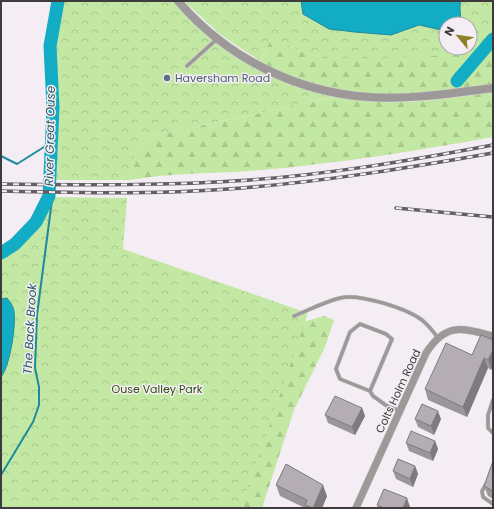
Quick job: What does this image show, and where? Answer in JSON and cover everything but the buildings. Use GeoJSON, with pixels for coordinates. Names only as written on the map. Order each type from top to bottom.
{"type":"FeatureCollection","features":[{"type":"Feature","properties":{"kind":"street"},"geometry":{"type":"LineString","coordinates":[[178,1],[217,39],[243,58],[265,70],[291,81],[343,95],[397,98],[493,88]]}},
{"type":"Feature","properties":{"kind":"street","name":"Colts Holm Road"},"geometry":{"type":"LineString","coordinates":[[356,508],[426,353],[444,332],[453,329],[466,329],[493,336]]}},
{"type":"Feature","properties":{"kind":"lane"},"geometry":{"type":"LineString","coordinates":[[187,66],[217,39]]}},
{"type":"Feature","properties":{"kind":"lane"},"geometry":{"type":"LineString","coordinates":[[294,316],[340,298],[352,297],[369,300],[412,314],[429,326],[438,338]]}},
{"type":"Feature","properties":{"kind":"lane"},"geometry":{"type":"LineString","coordinates":[[370,391],[392,339],[386,334],[360,324],[350,332],[336,369],[340,379],[370,391],[373,396],[387,406],[400,411]]}},
{"type":"Feature","properties":{"kind":"lane"},"geometry":{"type":"LineString","coordinates":[[493,400],[488,415],[488,428],[493,433]]}},
{"type":"Feature","properties":{"kind":"lane"},"geometry":{"type":"LineString","coordinates":[[488,478],[482,491],[483,497],[493,504]]}},
{"type":"Feature","properties":{"kind":"green space"},"geometry":{"type":"Polygon","coordinates":[[[57,1],[180,1],[200,24],[265,70],[343,95],[152,136],[141,146],[135,155],[130,180],[52,180],[53,47],[57,1]]]}},
{"type":"Feature","properties":{"kind":"green space"},"geometry":{"type":"Polygon","coordinates":[[[184,1],[493,1],[493,32],[478,45],[478,16],[438,16],[438,56],[377,59],[320,58],[271,39],[260,61],[221,35],[184,1]]]}},
{"type":"Feature","properties":{"kind":"green space"},"geometry":{"type":"Polygon","coordinates":[[[493,32],[493,88],[432,95],[343,95],[258,66],[271,39],[320,58],[438,55],[478,56],[478,45],[493,32]]]}},
{"type":"Feature","properties":{"kind":"green space"},"geometry":{"type":"Polygon","coordinates":[[[493,92],[493,137],[407,152],[320,164],[245,171],[146,177],[130,180],[135,155],[141,146],[152,136],[339,96],[377,102],[416,102],[493,92]]]}},
{"type":"Feature","properties":{"kind":"green space","name":"Ouse Valley Park"},"geometry":{"type":"Polygon","coordinates":[[[52,197],[127,198],[123,249],[308,313],[241,508],[1,508],[1,254],[24,240],[52,205],[52,197]]]}},
{"type":"Feature","properties":{"kind":"green space"},"geometry":{"type":"Polygon","coordinates":[[[324,316],[334,320],[325,347],[294,410],[262,508],[164,508],[299,323],[324,316]]]}},
{"type":"Feature","properties":{"kind":"water"},"geometry":{"type":"Polygon","coordinates":[[[301,1],[461,1],[461,16],[438,16],[438,29],[419,25],[391,35],[329,29],[303,14],[301,1]]]}},
{"type":"Feature","properties":{"kind":"water"},"geometry":{"type":"Polygon","coordinates":[[[7,298],[14,310],[14,327],[10,355],[1,377],[1,299],[7,298]]]}},
{"type":"Feature","properties":{"kind":"waterway","name":"River Great Ouse"},"geometry":{"type":"LineString","coordinates":[[1,253],[15,244],[36,222],[49,196],[53,108],[50,46],[58,1]]}},
{"type":"Feature","properties":{"kind":"waterway"},"geometry":{"type":"LineString","coordinates":[[457,81],[493,39]]}},
{"type":"Feature","properties":{"kind":"waterway"},"geometry":{"type":"LineString","coordinates":[[1,156],[17,164],[52,142]]}},
{"type":"Feature","properties":{"kind":"waterway","name":"The Back Brook"},"geometry":{"type":"LineString","coordinates":[[1,475],[33,422],[39,405],[39,387],[35,368],[37,315],[52,200]]}},
{"type":"Feature","properties":{"kind":"railway"},"geometry":{"type":"LineString","coordinates":[[1,184],[157,184],[250,180],[372,166],[493,145]]}},
{"type":"Feature","properties":{"kind":"railway"},"geometry":{"type":"LineString","coordinates":[[1,191],[127,193],[222,190],[343,177],[493,153]]}},
{"type":"Feature","properties":{"kind":"railway"},"geometry":{"type":"LineString","coordinates":[[396,208],[493,217]]}},
{"type":"Feature","properties":{"kind":"place","name":"Haversham Road"},"geometry":{"type":"Point","coordinates":[167,78]}}]}
